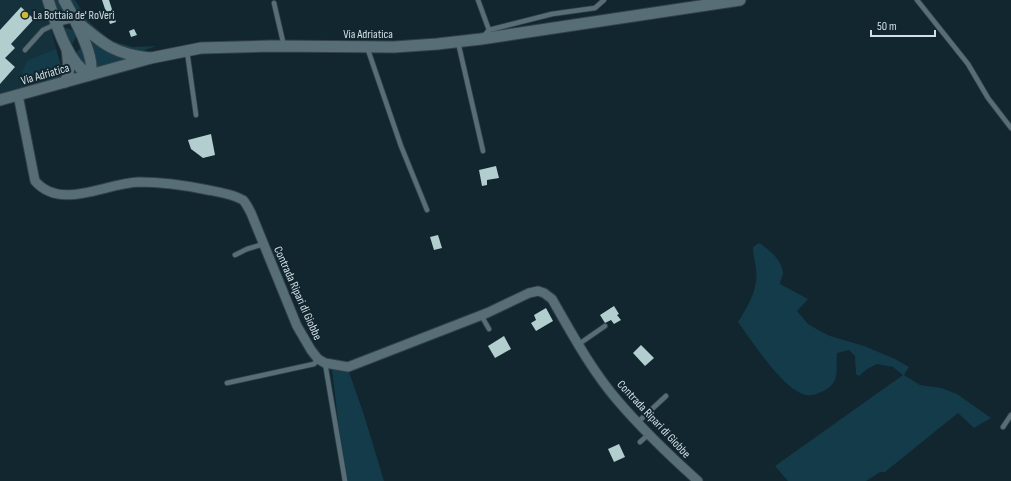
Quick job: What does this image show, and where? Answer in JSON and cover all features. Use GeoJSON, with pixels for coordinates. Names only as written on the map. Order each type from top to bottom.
{"type":"FeatureCollection","features":[{"type":"Feature","properties":{"kind":"main road"},"geometry":{"type":"LineString","coordinates":[[48,0],[56,24],[67,49],[83,70],[89,75],[92,71],[92,63],[75,20],[64,0]]}},
{"type":"Feature","properties":{"kind":"main road","name":"Via Adriatica"},"geometry":{"type":"LineString","coordinates":[[0,100],[151,58],[187,50],[230,46],[394,47],[458,42],[740,0]]}},
{"type":"Feature","properties":{"kind":"main road"},"geometry":{"type":"LineString","coordinates":[[75,20],[111,48],[125,54],[151,58]]}},
{"type":"Feature","properties":{"kind":"main road"},"geometry":{"type":"LineString","coordinates":[[67,49],[76,46],[80,41],[81,34]]}},
{"type":"Feature","properties":{"kind":"main road"},"geometry":{"type":"LineString","coordinates":[[65,82],[67,79],[68,68],[67,49]]}},
{"type":"Feature","properties":{"kind":"street","name":"Contrada Ripari di Giobbe"},"geometry":{"type":"LineString","coordinates":[[18,95],[35,181],[42,189],[56,194],[65,195],[84,193],[137,182],[173,183],[224,193],[244,201],[251,213],[297,326],[311,350],[322,361],[348,367],[482,315],[529,293],[544,293],[552,299],[595,370],[618,401],[698,481]]}},
{"type":"Feature","properties":{"kind":"lane"},"geometry":{"type":"LineString","coordinates":[[478,0],[490,30]]}},
{"type":"Feature","properties":{"kind":"lane"},"geometry":{"type":"LineString","coordinates":[[481,39],[490,30],[552,14],[595,8],[604,0]]}},
{"type":"Feature","properties":{"kind":"lane"},"geometry":{"type":"LineString","coordinates":[[917,0],[968,64],[988,98],[1011,128]]}},
{"type":"Feature","properties":{"kind":"lane"},"geometry":{"type":"LineString","coordinates":[[274,3],[284,46]]}},
{"type":"Feature","properties":{"kind":"lane"},"geometry":{"type":"LineString","coordinates":[[25,50],[43,30],[56,24],[75,20]]}},
{"type":"Feature","properties":{"kind":"lane"},"geometry":{"type":"LineString","coordinates":[[458,42],[483,151]]}},
{"type":"Feature","properties":{"kind":"lane"},"geometry":{"type":"LineString","coordinates":[[367,47],[401,146],[427,210]]}},
{"type":"Feature","properties":{"kind":"lane"},"geometry":{"type":"LineString","coordinates":[[187,50],[196,115]]}},
{"type":"Feature","properties":{"kind":"lane"},"geometry":{"type":"LineString","coordinates":[[235,255],[247,249],[264,244]]}},
{"type":"Feature","properties":{"kind":"lane"},"geometry":{"type":"LineString","coordinates":[[482,315],[489,329]]}},
{"type":"Feature","properties":{"kind":"lane"},"geometry":{"type":"LineString","coordinates":[[579,344],[605,326]]}},
{"type":"Feature","properties":{"kind":"lane"},"geometry":{"type":"LineString","coordinates":[[227,383],[322,361],[345,481]]}},
{"type":"Feature","properties":{"kind":"lane"},"geometry":{"type":"LineString","coordinates":[[638,422],[666,396]]}},
{"type":"Feature","properties":{"kind":"lane"},"geometry":{"type":"LineString","coordinates":[[1003,427],[1011,415]]}},
{"type":"Feature","properties":{"kind":"lane"},"geometry":{"type":"LineString","coordinates":[[640,442],[650,434]]}},
{"type":"Feature","properties":{"kind":"shaded area"},"geometry":{"type":"Polygon","coordinates":[[[0,0],[43,0],[64,77],[0,94],[0,0]]]}},
{"type":"Feature","properties":{"kind":"shaded area"},"geometry":{"type":"Polygon","coordinates":[[[51,0],[60,0],[67,15],[64,21],[57,21],[51,0]]]}},
{"type":"Feature","properties":{"kind":"shaded area"},"geometry":{"type":"Polygon","coordinates":[[[70,0],[75,0],[89,22],[111,41],[133,47],[156,46],[138,51],[116,47],[107,42],[90,27],[70,0]]]}},
{"type":"Feature","properties":{"kind":"shaded area"},"geometry":{"type":"Polygon","coordinates":[[[61,29],[71,29],[75,33],[74,40],[71,45],[61,29]]]}},
{"type":"Feature","properties":{"kind":"shaded area"},"geometry":{"type":"Polygon","coordinates":[[[88,36],[127,59],[96,67],[88,36]]]}},
{"type":"Feature","properties":{"kind":"shaded area"},"geometry":{"type":"Polygon","coordinates":[[[82,47],[87,58],[86,67],[75,53],[82,47]]]}},
{"type":"Feature","properties":{"kind":"shaded area"},"geometry":{"type":"Polygon","coordinates":[[[56,49],[64,77],[26,87],[22,72],[28,60],[56,49]]]}},
{"type":"Feature","properties":{"kind":"shaded area"},"geometry":{"type":"Polygon","coordinates":[[[759,243],[771,252],[781,265],[783,274],[780,284],[808,299],[797,311],[808,324],[830,336],[864,346],[895,359],[909,367],[904,375],[920,385],[941,388],[957,394],[991,418],[974,428],[958,413],[885,472],[880,472],[866,481],[788,481],[775,466],[903,375],[893,367],[877,364],[867,369],[859,376],[856,374],[855,356],[849,350],[837,353],[836,377],[831,386],[814,395],[806,395],[797,391],[778,375],[738,322],[752,297],[756,283],[753,247],[759,243]]]}},
{"type":"Feature","properties":{"kind":"shaded area"},"geometry":{"type":"Polygon","coordinates":[[[332,370],[349,372],[384,481],[348,481],[339,428],[332,370]]]}},
{"type":"Feature","properties":{"kind":"building"},"geometry":{"type":"Polygon","coordinates":[[[102,0],[109,0],[116,22],[110,24],[102,0]]]}},
{"type":"Feature","properties":{"kind":"building"},"geometry":{"type":"Polygon","coordinates":[[[21,7],[34,19],[11,44],[15,48],[5,58],[15,67],[0,84],[0,30],[21,7]]]}},
{"type":"Feature","properties":{"kind":"building"},"geometry":{"type":"Polygon","coordinates":[[[134,29],[137,35],[131,37],[129,31],[134,29]]]}},
{"type":"Feature","properties":{"kind":"building"},"geometry":{"type":"Polygon","coordinates":[[[211,134],[215,155],[203,158],[191,149],[188,140],[211,134]]]}},
{"type":"Feature","properties":{"kind":"building"},"geometry":{"type":"Polygon","coordinates":[[[496,166],[499,178],[487,180],[487,185],[482,186],[479,170],[496,166]]]}},
{"type":"Feature","properties":{"kind":"building"},"geometry":{"type":"Polygon","coordinates":[[[438,235],[442,248],[434,250],[430,237],[438,235]]]}},
{"type":"Feature","properties":{"kind":"building"},"geometry":{"type":"Polygon","coordinates":[[[614,306],[619,314],[617,315],[621,320],[614,324],[611,320],[605,323],[600,315],[614,306]]]}},
{"type":"Feature","properties":{"kind":"building"},"geometry":{"type":"Polygon","coordinates":[[[546,308],[553,321],[536,331],[531,323],[536,320],[534,315],[546,308]]]}},
{"type":"Feature","properties":{"kind":"building"},"geometry":{"type":"Polygon","coordinates":[[[504,336],[511,349],[495,358],[488,346],[504,336]]]}},
{"type":"Feature","properties":{"kind":"building"},"geometry":{"type":"Polygon","coordinates":[[[641,345],[654,358],[645,366],[633,353],[641,345]]]}},
{"type":"Feature","properties":{"kind":"building"},"geometry":{"type":"Polygon","coordinates":[[[619,444],[625,457],[614,462],[608,449],[619,444]]]}},
{"type":"Feature","properties":{"kind":"place","name":"La Bottaia de' RoVeri"},"geometry":{"type":"Point","coordinates":[25,15]}}]}
